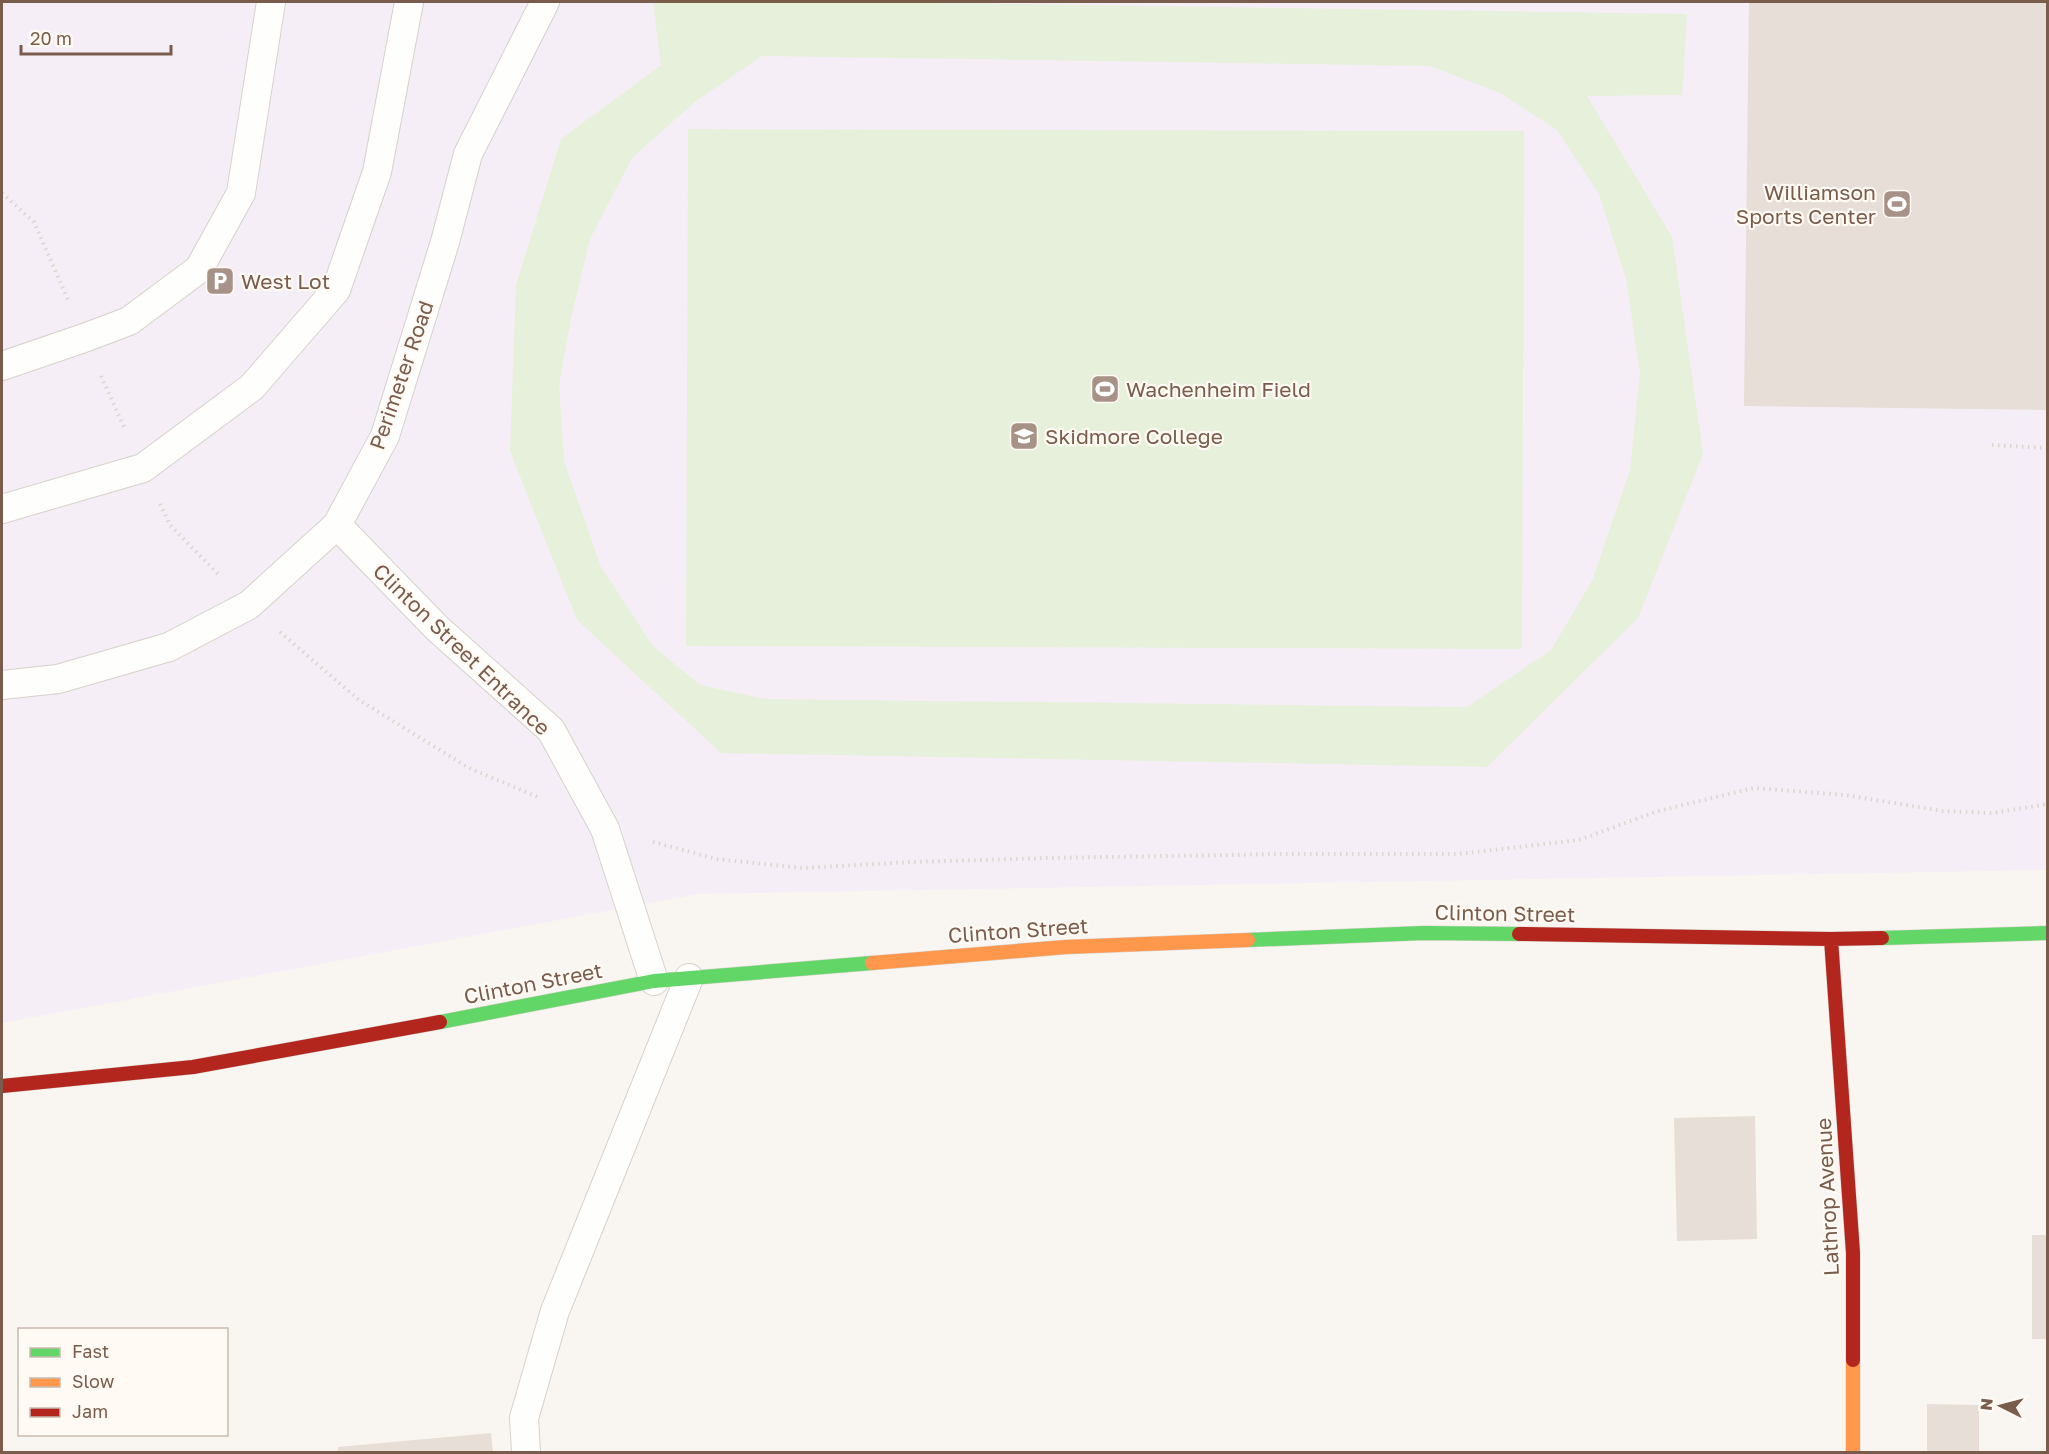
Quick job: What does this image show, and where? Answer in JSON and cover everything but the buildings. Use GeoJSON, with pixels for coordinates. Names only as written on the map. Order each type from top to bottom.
{"type":"FeatureCollection","features":[{"type":"Feature","properties":{"kind":"street","name":"Clinton Street"},"geometry":{"type":"LineString","coordinates":[[2,1086],[193,1067],[654,981],[1066,947],[1424,933],[1831,939],[2048,933]]}},
{"type":"Feature","properties":{"kind":"street","name":"Lathrop Avenue"},"geometry":{"type":"LineString","coordinates":[[1831,939],[1853,1253],[1853,1452]]}},
{"type":"Feature","properties":{"kind":"lane"},"geometry":{"type":"LineString","coordinates":[[2,366],[129,321],[199,269],[241,193],[271,2]]}},
{"type":"Feature","properties":{"kind":"lane"},"geometry":{"type":"LineString","coordinates":[[2,509],[143,468],[252,387],[336,290],[377,172],[409,2]]}},
{"type":"Feature","properties":{"kind":"lane","name":"Perimeter Road"},"geometry":{"type":"LineString","coordinates":[[2,686],[58,679],[169,647],[249,605],[337,525],[385,436],[445,242],[468,154],[545,2]]}},
{"type":"Feature","properties":{"kind":"lane","name":"Clinton Street Entrance"},"geometry":{"type":"LineString","coordinates":[[337,525],[437,628],[551,730],[605,829],[654,981]]}},
{"type":"Feature","properties":{"kind":"lane"},"geometry":{"type":"LineString","coordinates":[[526,1452],[524,1418],[555,1311],[689,978]]}},
{"type":"Feature","properties":{"kind":"path"},"geometry":{"type":"LineString","coordinates":[[2,194],[34,222],[84,338],[170,525],[249,605],[359,700],[469,768],[548,801]]}},
{"type":"Feature","properties":{"kind":"path"},"geometry":{"type":"LineString","coordinates":[[1992,446],[2048,448]]}},
{"type":"Feature","properties":{"kind":"path"},"geometry":{"type":"LineString","coordinates":[[605,829],[717,859],[802,868],[910,862],[1073,858],[1284,854],[1458,854],[1579,840],[1658,811],[1754,788],[1845,795],[1943,811],[1992,813],[2048,804]]}},
{"type":"Feature","properties":{"kind":"shaded area","name":"Skidmore College"},"geometry":{"type":"Polygon","coordinates":[[[2,2],[2047,2],[2047,870],[699,894],[2,1023],[2,2]]]}},
{"type":"Feature","properties":{"kind":"green space"},"geometry":{"type":"Polygon","coordinates":[[[653,2],[891,2],[1687,14],[1682,95],[1587,96],[1672,237],[1703,454],[1638,618],[1487,767],[721,753],[577,620],[510,451],[516,285],[561,139],[661,65],[653,2]],[[762,56],[696,101],[632,158],[590,239],[571,318],[559,385],[564,461],[601,567],[653,646],[700,685],[765,699],[1467,707],[1551,650],[1592,581],[1630,470],[1640,373],[1626,279],[1599,194],[1557,130],[1500,93],[1430,66],[762,56]]]}},
{"type":"Feature","properties":{"kind":"green space","name":"Wachenheim Field"},"geometry":{"type":"Polygon","coordinates":[[[688,129],[1524,131],[1522,649],[686,646],[688,129]]]}},
{"type":"Feature","properties":{"kind":"traffic: fast"},"geometry":{"type":"LineString","coordinates":[[1248,940],[1424,933],[1519,934]]}},
{"type":"Feature","properties":{"kind":"traffic: fast"},"geometry":{"type":"LineString","coordinates":[[1882,938],[2048,933]]}},
{"type":"Feature","properties":{"kind":"traffic: fast"},"geometry":{"type":"LineString","coordinates":[[440,1022],[654,981],[872,963]]}},
{"type":"Feature","properties":{"kind":"traffic: slow"},"geometry":{"type":"LineString","coordinates":[[872,963],[1066,947],[1248,940]]}},
{"type":"Feature","properties":{"kind":"traffic: slow"},"geometry":{"type":"LineString","coordinates":[[1853,1360],[1853,1452]]}},
{"type":"Feature","properties":{"kind":"traffic: jam"},"geometry":{"type":"LineString","coordinates":[[1519,934],[1882,938]]}},
{"type":"Feature","properties":{"kind":"traffic: jam"},"geometry":{"type":"LineString","coordinates":[[1831,939],[1853,1253],[1853,1360]]}},
{"type":"Feature","properties":{"kind":"traffic: jam"},"geometry":{"type":"LineString","coordinates":[[2,1086],[193,1067],[440,1022]]}},
{"type":"Feature","properties":{"kind":"place","name":"Williamson Sports Center"},"geometry":{"type":"Point","coordinates":[1897,204]}},
{"type":"Feature","properties":{"kind":"place","name":"West Lot"},"geometry":{"type":"Point","coordinates":[220,281]}},
{"type":"Feature","properties":{"kind":"place","name":"Wachenheim Field"},"geometry":{"type":"Point","coordinates":[1105,389]}},
{"type":"Feature","properties":{"kind":"place","name":"Skidmore College"},"geometry":{"type":"Point","coordinates":[1024,436]}}]}
